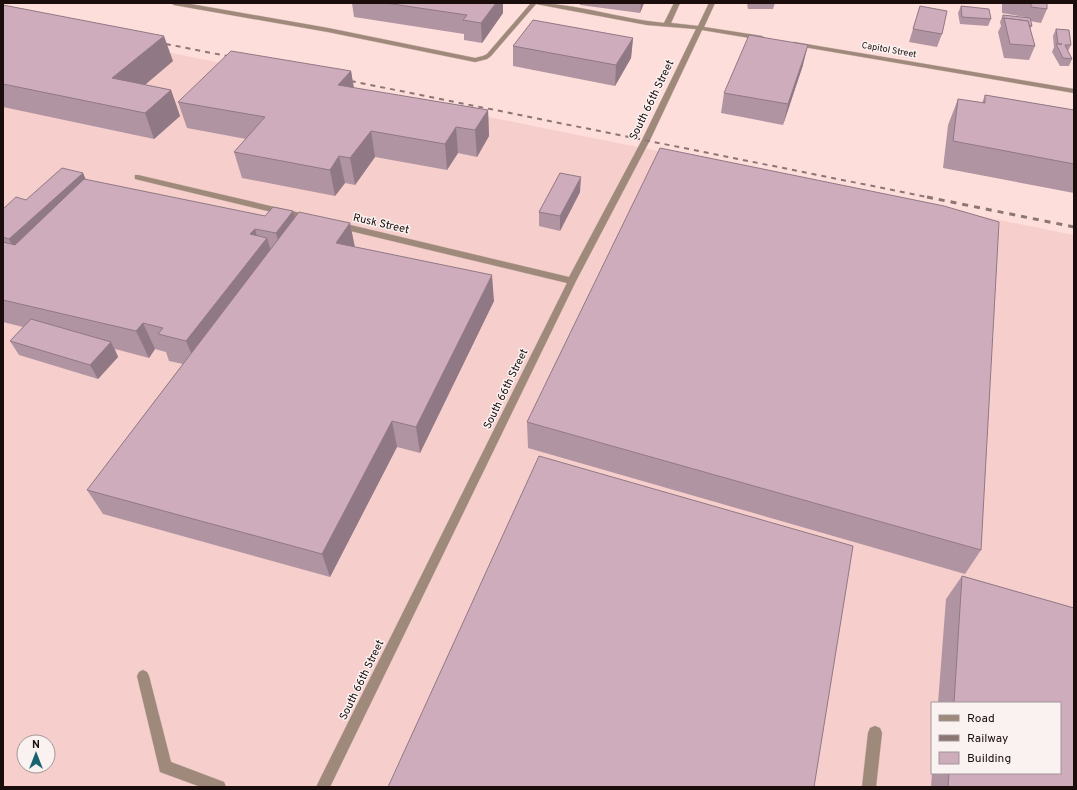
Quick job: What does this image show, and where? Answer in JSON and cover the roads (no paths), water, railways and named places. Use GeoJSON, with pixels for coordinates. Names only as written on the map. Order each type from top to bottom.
{"type":"FeatureCollection","features":[{"type":"Feature","properties":{"kind":"street"},"geometry":{"type":"LineString","coordinates":[[174,3],[328,30],[475,60],[485,58],[534,3]]}},
{"type":"Feature","properties":{"kind":"street"},"geometry":{"type":"LineString","coordinates":[[538,3],[625,19],[701,28],[772,40]]}},
{"type":"Feature","properties":{"kind":"street"},"geometry":{"type":"LineString","coordinates":[[667,24],[677,3]]}},
{"type":"Feature","properties":{"kind":"street","name":"South 66th Street"},"geometry":{"type":"LineString","coordinates":[[323,787],[572,281],[646,140],[712,3]]}},
{"type":"Feature","properties":{"kind":"street","name":"Capitol Street"},"geometry":{"type":"LineString","coordinates":[[787,42],[1074,91]]}},
{"type":"Feature","properties":{"kind":"street","name":"Rusk Street"},"geometry":{"type":"LineString","coordinates":[[138,177],[572,281]]}},
{"type":"Feature","properties":{"kind":"street"},"geometry":{"type":"LineString","coordinates":[[143,676],[165,767],[219,787]]}},
{"type":"Feature","properties":{"kind":"street"},"geometry":{"type":"LineString","coordinates":[[869,787],[876,733]]}},
{"type":"Feature","properties":{"kind":"railway"},"geometry":{"type":"LineString","coordinates":[[156,42],[237,58]]}},
{"type":"Feature","properties":{"kind":"railway"},"geometry":{"type":"LineString","coordinates":[[341,79],[932,198]]}},
{"type":"Feature","properties":{"kind":"railway"},"geometry":{"type":"LineString","coordinates":[[927,197],[1074,227]]}}]}
